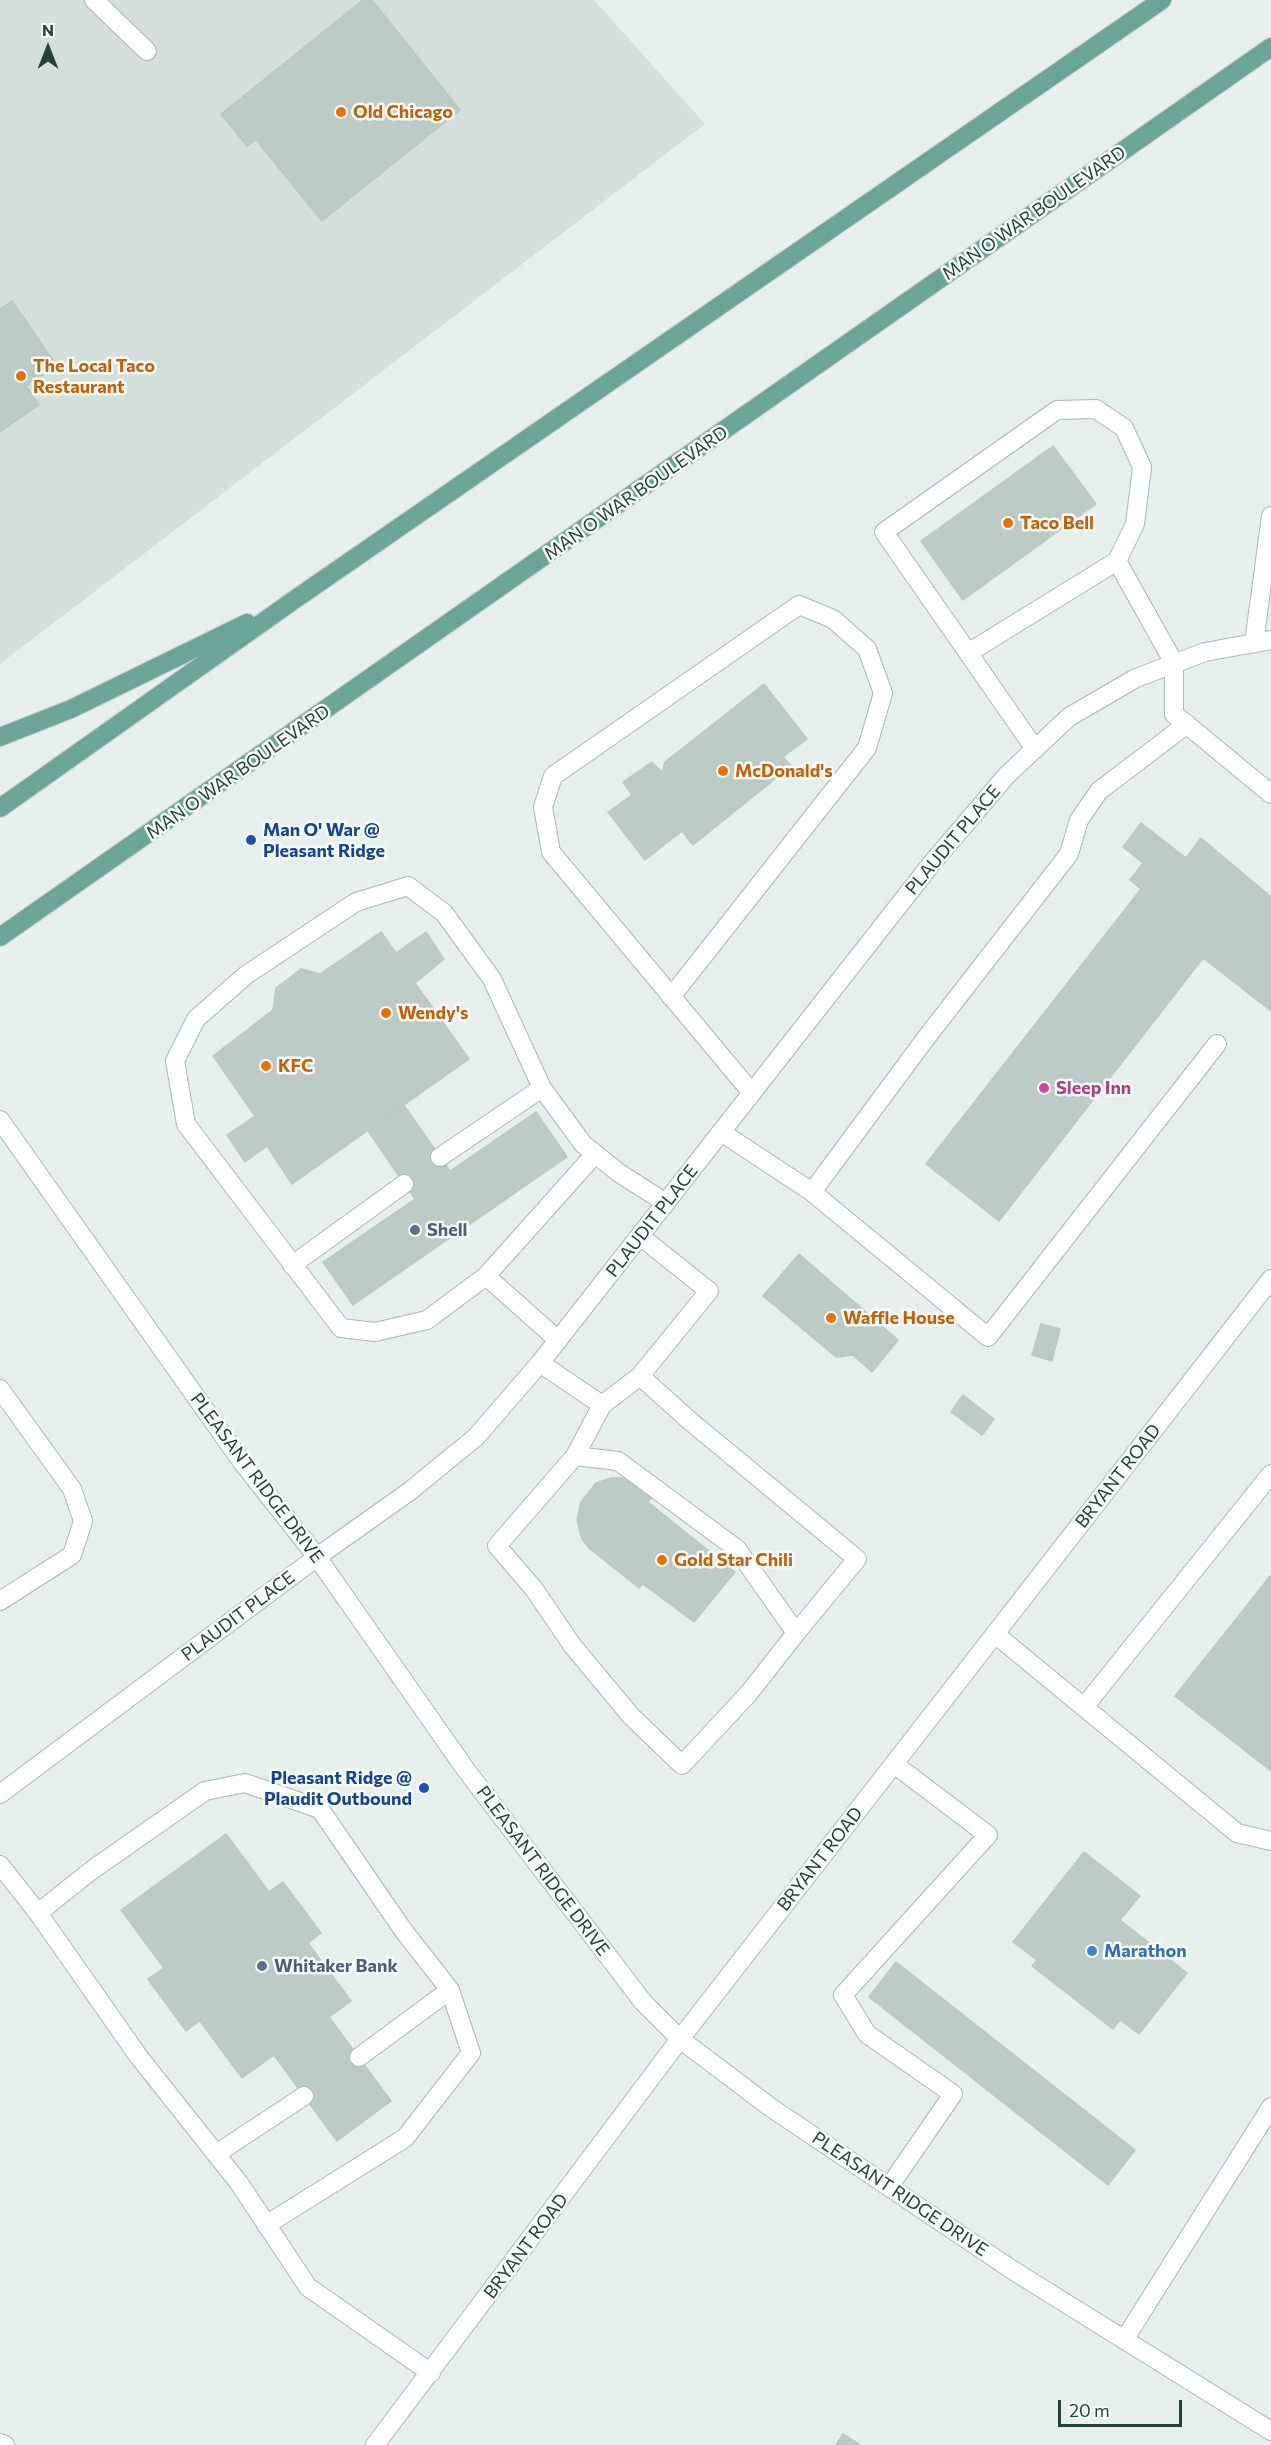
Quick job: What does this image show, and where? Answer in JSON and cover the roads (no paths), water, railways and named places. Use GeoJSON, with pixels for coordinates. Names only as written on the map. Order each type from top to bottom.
{"type":"FeatureCollection","features":[{"type":"Feature","properties":{"kind":"main road"},"geometry":{"type":"LineString","coordinates":[[0,808],[294,600],[1162,0]]}},
{"type":"Feature","properties":{"kind":"main road","name":"MAN O WAR BOULEVARD"},"geometry":{"type":"LineString","coordinates":[[0,937],[1271,47]]}},
{"type":"Feature","properties":{"kind":"main road"},"geometry":{"type":"LineString","coordinates":[[0,737],[71,709],[294,600]]}},
{"type":"Feature","properties":{"kind":"street"},"geometry":{"type":"LineString","coordinates":[[94,0],[147,51]]}},
{"type":"Feature","properties":{"kind":"street"},"geometry":{"type":"LineString","coordinates":[[968,653],[1117,561],[1135,524],[1142,467],[1124,428],[1096,409],[1057,410],[884,532],[968,653],[1035,749]]}},
{"type":"Feature","properties":{"kind":"street"},"geometry":{"type":"LineString","coordinates":[[1262,642],[1271,516]]}},
{"type":"Feature","properties":{"kind":"street"},"geometry":{"type":"LineString","coordinates":[[1117,561],[1174,663],[1174,714],[1271,794]]}},
{"type":"Feature","properties":{"kind":"street"},"geometry":{"type":"LineString","coordinates":[[671,997],[867,748],[883,693],[867,649],[834,619],[799,605],[554,776],[543,807],[551,852],[671,997],[752,1093]]}},
{"type":"Feature","properties":{"kind":"street","name":"PLAUDIT PLACE"},"geometry":{"type":"LineString","coordinates":[[0,1794],[317,1557],[410,1491],[476,1437],[540,1363],[932,863],[1007,775],[1069,717],[1136,678],[1174,663],[1205,652],[1262,642]]}},
{"type":"Feature","properties":{"kind":"street"},"geometry":{"type":"LineString","coordinates":[[812,1192],[926,1038],[1070,854],[1079,820],[1099,791],[1187,724]]}},
{"type":"Feature","properties":{"kind":"street"},"geometry":{"type":"LineString","coordinates":[[595,1154],[486,1276],[427,1320],[375,1332],[341,1328],[186,1124],[175,1061],[196,1018],[246,975],[356,902],[408,886],[444,913],[492,979],[542,1088],[583,1144],[619,1173],[666,1203]]}},
{"type":"Feature","properties":{"kind":"street"},"geometry":{"type":"LineString","coordinates":[[722,1132],[812,1192],[988,1337],[1217,1044]]}},
{"type":"Feature","properties":{"kind":"street"},"geometry":{"type":"LineString","coordinates":[[440,1157],[542,1088]]}},
{"type":"Feature","properties":{"kind":"street","name":"PLEASANT RIDGE DRIVE"},"geometry":{"type":"LineString","coordinates":[[0,1120],[242,1462],[317,1557],[466,1770],[643,2002],[680,2039],[770,2107],[1014,2271],[1271,2431]]}},
{"type":"Feature","properties":{"kind":"street"},"geometry":{"type":"LineString","coordinates":[[292,1265],[405,1184]]}},
{"type":"Feature","properties":{"kind":"street"},"geometry":{"type":"LineString","coordinates":[[640,1236],[709,1291],[640,1376],[602,1405],[575,1456],[497,1546],[534,1589],[573,1645],[631,1716],[682,1765],[749,1693],[857,1559],[690,1421],[640,1376]]}},
{"type":"Feature","properties":{"kind":"street"},"geometry":{"type":"LineString","coordinates":[[486,1276],[558,1340]]}},
{"type":"Feature","properties":{"kind":"street","name":"BRYANT ROAD"},"geometry":{"type":"LineString","coordinates":[[375,2445],[680,2039],[1271,1279]]}},
{"type":"Feature","properties":{"kind":"street"},"geometry":{"type":"LineString","coordinates":[[540,1363],[602,1405]]}},
{"type":"Feature","properties":{"kind":"street"},"geometry":{"type":"LineString","coordinates":[[0,1389],[72,1489],[83,1521],[72,1555],[0,1601]]}},
{"type":"Feature","properties":{"kind":"street"},"geometry":{"type":"LineString","coordinates":[[575,1456],[618,1461],[737,1549],[796,1633]]}},
{"type":"Feature","properties":{"kind":"street"},"geometry":{"type":"LineString","coordinates":[[1084,1707],[1271,1474]]}},
{"type":"Feature","properties":{"kind":"street"},"geometry":{"type":"LineString","coordinates":[[995,1634],[1238,1833],[1271,1841]]}},
{"type":"Feature","properties":{"kind":"street"},"geometry":{"type":"LineString","coordinates":[[889,2187],[952,2094],[867,2034],[843,1995],[988,1835],[894,1764]]}},
{"type":"Feature","properties":{"kind":"street"},"geometry":{"type":"LineString","coordinates":[[38,1913],[92,1870],[206,1791],[245,1783],[320,1809],[403,1930],[450,1990],[471,2053],[405,2138],[266,2225]]}},
{"type":"Feature","properties":{"kind":"street"},"geometry":{"type":"LineString","coordinates":[[0,1865],[38,1913],[139,2057],[239,2183],[308,2287],[431,2373]]}},
{"type":"Feature","properties":{"kind":"street"},"geometry":{"type":"LineString","coordinates":[[359,2057],[450,1990]]}},
{"type":"Feature","properties":{"kind":"street"},"geometry":{"type":"LineString","coordinates":[[216,2154],[304,2096]]}},
{"type":"Feature","properties":{"kind":"street"},"geometry":{"type":"LineString","coordinates":[[1124,2340],[1271,2107]]}},
{"type":"Feature","properties":{"kind":"street"},"geometry":{"type":"LineString","coordinates":[[0,2442],[5,2445]]}},
{"type":"Feature","properties":{"kind":"place","name":"Old Chicago"},"geometry":{"type":"Point","coordinates":[341,112]}},
{"type":"Feature","properties":{"kind":"place","name":"The Local Taco Restaurant"},"geometry":{"type":"Point","coordinates":[21,376]}},
{"type":"Feature","properties":{"kind":"place","name":"Taco Bell"},"geometry":{"type":"Point","coordinates":[1008,523]}},
{"type":"Feature","properties":{"kind":"place","name":"McDonald's"},"geometry":{"type":"Point","coordinates":[723,771]}},
{"type":"Feature","properties":{"kind":"place","name":"Man O' War @ Pleasant Ridge"},"geometry":{"type":"Point","coordinates":[251,840]}},
{"type":"Feature","properties":{"kind":"place","name":"Wendy's"},"geometry":{"type":"Point","coordinates":[386,1013]}},
{"type":"Feature","properties":{"kind":"place","name":"KFC"},"geometry":{"type":"Point","coordinates":[266,1066]}},
{"type":"Feature","properties":{"kind":"place","name":"Sleep Inn"},"geometry":{"type":"Point","coordinates":[1044,1088]}},
{"type":"Feature","properties":{"kind":"place","name":"Shell"},"geometry":{"type":"Point","coordinates":[415,1230]}},
{"type":"Feature","properties":{"kind":"place","name":"Waffle House"},"geometry":{"type":"Point","coordinates":[831,1318]}},
{"type":"Feature","properties":{"kind":"place","name":"Gold Star Chili"},"geometry":{"type":"Point","coordinates":[662,1560]}},
{"type":"Feature","properties":{"kind":"place","name":"Pleasant Ridge @ Plaudit Outbound"},"geometry":{"type":"Point","coordinates":[424,1788]}},
{"type":"Feature","properties":{"kind":"place","name":"Marathon"},"geometry":{"type":"Point","coordinates":[1092,1951]}},
{"type":"Feature","properties":{"kind":"place","name":"Whitaker Bank"},"geometry":{"type":"Point","coordinates":[262,1966]}}]}
